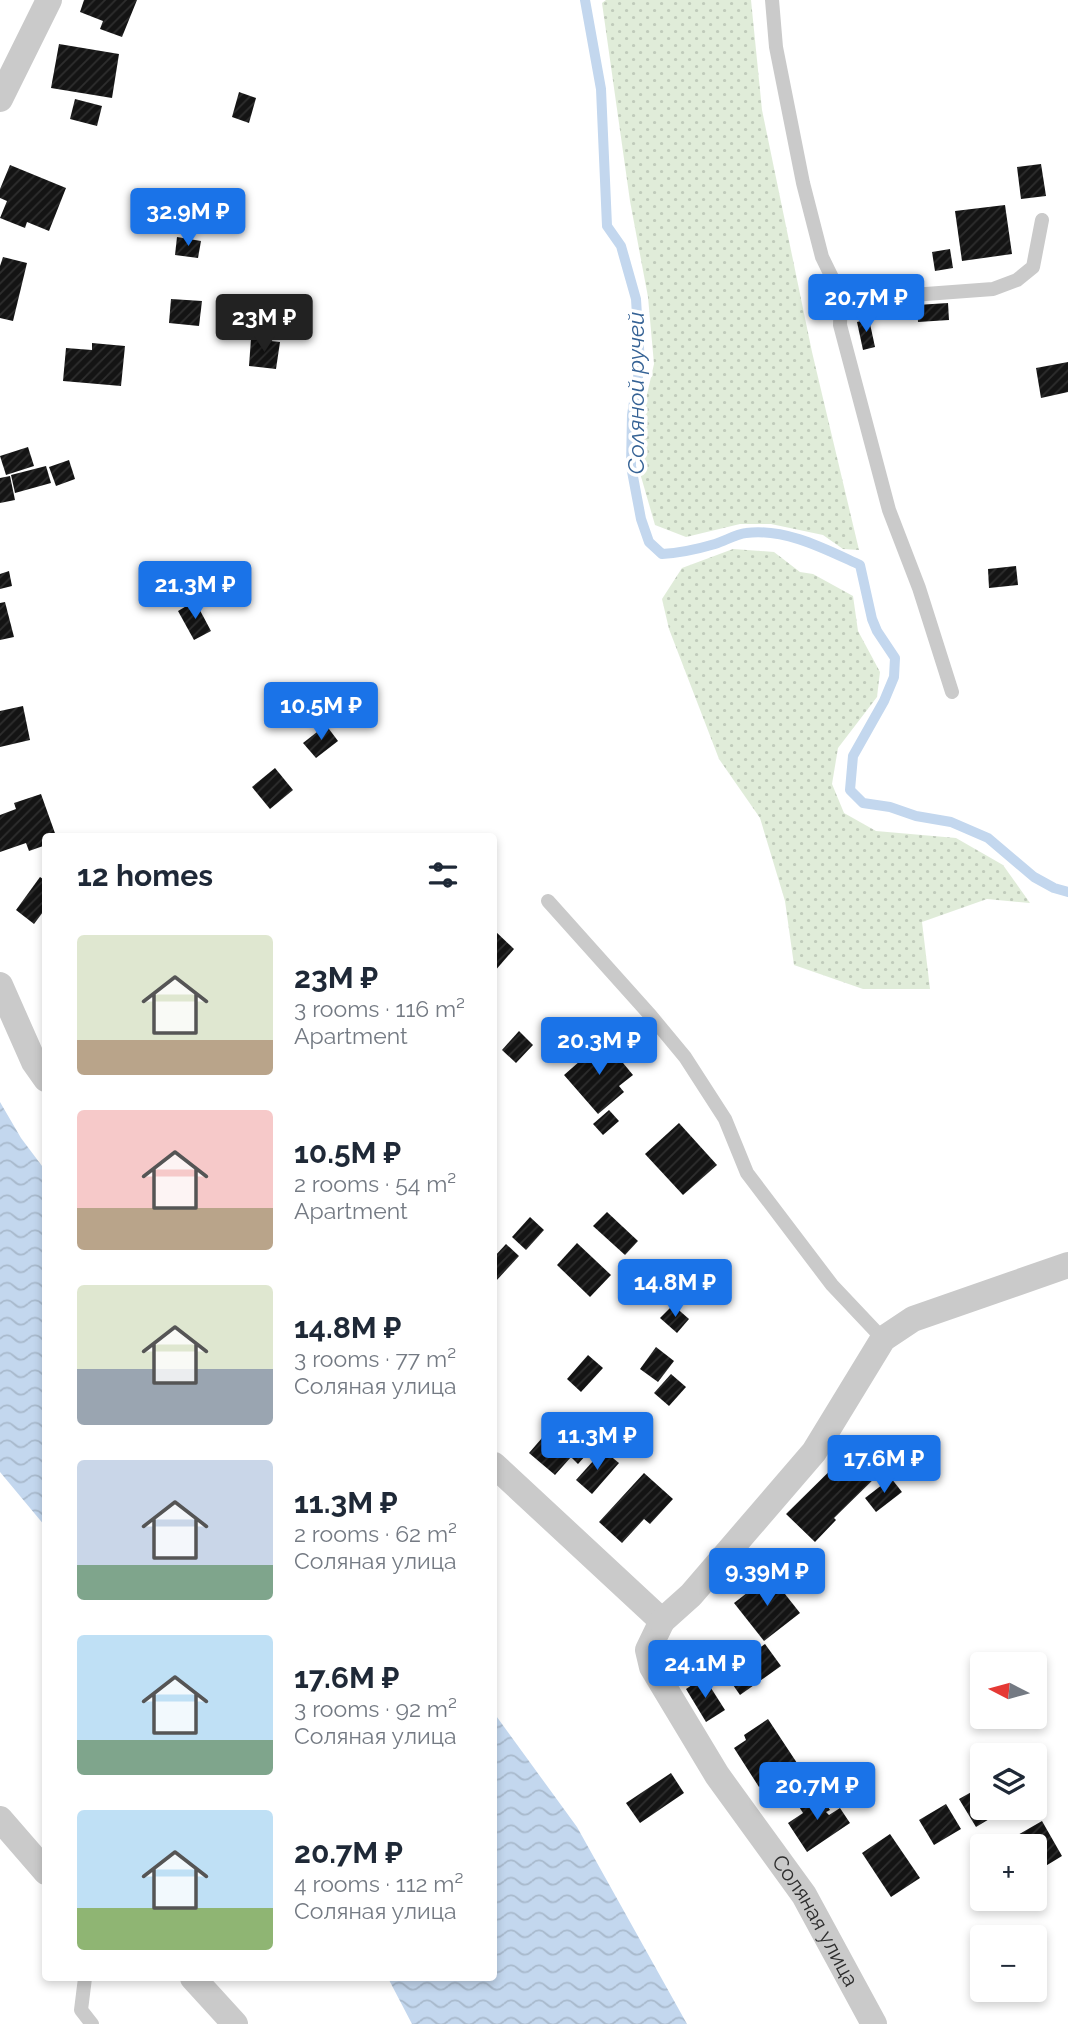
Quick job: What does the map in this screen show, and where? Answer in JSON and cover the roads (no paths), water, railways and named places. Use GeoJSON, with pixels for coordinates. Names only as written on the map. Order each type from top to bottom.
{"type":"FeatureCollection","features":[{"type":"Feature","properties":{"kind":"street"},"geometry":{"type":"LineString","coordinates":[[0,99],[49,0]]}},
{"type":"Feature","properties":{"kind":"street"},"geometry":{"type":"LineString","coordinates":[[0,985],[34,1062],[42,1073]]}},
{"type":"Feature","properties":{"kind":"street"},"geometry":{"type":"LineString","coordinates":[[497,1468],[662,1621],[691,1595],[814,1452],[883,1339],[914,1319],[1068,1265]]}},
{"type":"Feature","properties":{"kind":"street","name":"Соляная улица"},"geometry":{"type":"LineString","coordinates":[[662,1621],[648,1650],[652,1667],[717,1774],[804,1895],[874,2024]]}},
{"type":"Feature","properties":{"kind":"street"},"geometry":{"type":"LineString","coordinates":[[0,1819],[42,1867]]}},
{"type":"Feature","properties":{"kind":"street"},"geometry":{"type":"LineString","coordinates":[[196,1981],[235,2024]]}},
{"type":"Feature","properties":{"kind":"lane"},"geometry":{"type":"LineString","coordinates":[[772,0],[779,61],[803,183],[822,257],[841,296],[840,326],[889,510],[919,589],[952,692]]}},
{"type":"Feature","properties":{"kind":"lane"},"geometry":{"type":"LineString","coordinates":[[841,296],[872,298],[993,289],[1017,280],[1034,267],[1042,220]]}},
{"type":"Feature","properties":{"kind":"lane"},"geometry":{"type":"LineString","coordinates":[[548,901],[652,1016],[685,1057],[725,1119],[747,1173],[832,1285],[883,1339]]}},
{"type":"Feature","properties":{"kind":"lane"},"geometry":{"type":"LineString","coordinates":[[85,1981],[81,2010],[92,2024]]}},
{"type":"Feature","properties":{"kind":"water"},"geometry":{"type":"Polygon","coordinates":[[[0,1102],[21,1138],[42,1166],[42,1522],[0,1472],[0,1102]]]}},
{"type":"Feature","properties":{"kind":"water"},"geometry":{"type":"Polygon","coordinates":[[[497,1717],[577,1827],[687,2024],[412,2024],[390,1981],[497,1981],[497,1717]]]}},
{"type":"Feature","properties":{"kind":"waterway","name":"Соляной ручей"},"geometry":{"type":"LineString","coordinates":[[585,0],[601,89],[607,226],[621,246],[636,299],[640,364],[632,415],[631,466],[641,519],[649,542],[662,554],[702,548],[742,534],[761,532],[805,541],[860,565],[872,619],[895,658],[894,677],[884,701],[853,756],[850,790],[863,803],[951,822],[988,838],[1034,877],[1068,892]]}}]}
